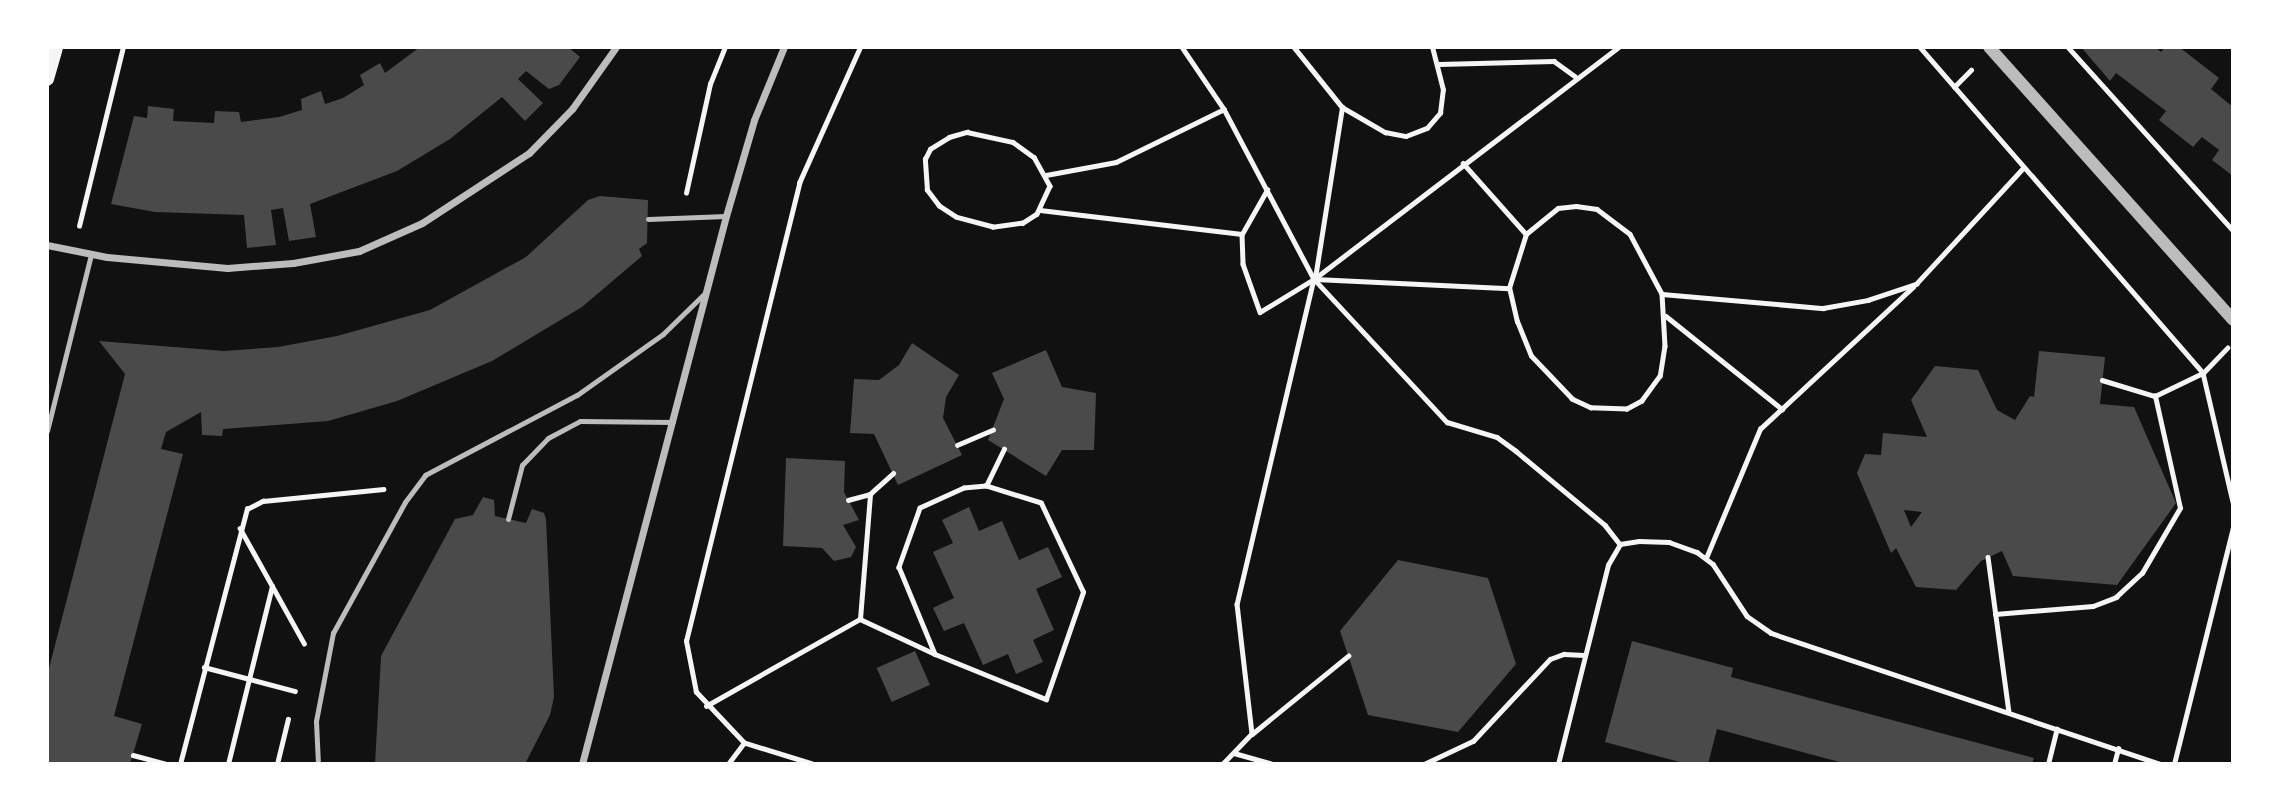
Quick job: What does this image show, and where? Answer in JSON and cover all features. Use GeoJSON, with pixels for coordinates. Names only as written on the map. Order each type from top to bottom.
{"type":"FeatureCollection","features":[{"type":"Feature","properties":{"kind":"main road"},"geometry":{"type":"LineString","coordinates":[[47,79],[56,47]]}},
{"type":"Feature","properties":{"kind":"street"},"geometry":{"type":"LineString","coordinates":[[47,245],[91,254],[227,268],[293,263],[359,251],[422,223],[529,153],[572,108],[616,47]]}},
{"type":"Feature","properties":{"kind":"street"},"geometry":{"type":"LineString","coordinates":[[582,764],[726,216],[754,120],[784,47]]}},
{"type":"Feature","properties":{"kind":"street"},"geometry":{"type":"LineString","coordinates":[[1989,47],[2233,320]]}},
{"type":"Feature","properties":{"kind":"lane"},"geometry":{"type":"LineString","coordinates":[[648,219],[726,216]]}},
{"type":"Feature","properties":{"kind":"lane"},"geometry":{"type":"LineString","coordinates":[[47,431],[91,254]]}},
{"type":"Feature","properties":{"kind":"lane"},"geometry":{"type":"LineString","coordinates":[[318,764],[316,722],[322,673],[333,633],[417,486],[452,458],[577,396],[663,334],[707,290]]}},
{"type":"Feature","properties":{"kind":"lane"},"geometry":{"type":"LineString","coordinates":[[508,519],[522,466],[548,438],[580,421],[673,422]]}},
{"type":"Feature","properties":{"kind":"path"},"geometry":{"type":"LineString","coordinates":[[73,251],[123,47]]}},
{"type":"Feature","properties":{"kind":"path"},"geometry":{"type":"LineString","coordinates":[[680,218],[710,84],[725,47]]}},
{"type":"Feature","properties":{"kind":"path"},"geometry":{"type":"LineString","coordinates":[[812,764],[744,743],[706,706],[689,674],[685,641],[799,183],[860,47]]}},
{"type":"Feature","properties":{"kind":"path"},"geometry":{"type":"LineString","coordinates":[[1182,47],[1224,109],[1314,279],[1447,422],[1497,437],[1517,451],[1605,525],[1620,544]]}},
{"type":"Feature","properties":{"kind":"path"},"geometry":{"type":"LineString","coordinates":[[1294,47],[1342,107],[1385,132],[1406,136],[1427,128],[1440,113],[1443,90],[1439,64],[1432,47]]}},
{"type":"Feature","properties":{"kind":"path"},"geometry":{"type":"LineString","coordinates":[[1267,190],[1242,234],[1243,264],[1260,312],[1314,279],[1575,76],[1618,47]]}},
{"type":"Feature","properties":{"kind":"path"},"geometry":{"type":"LineString","coordinates":[[1920,47],[2203,373],[2233,502]]}},
{"type":"Feature","properties":{"kind":"path"},"geometry":{"type":"LineString","coordinates":[[2067,47],[2233,230]]}},
{"type":"Feature","properties":{"kind":"path"},"geometry":{"type":"LineString","coordinates":[[1439,64],[1546,61],[1566,66],[1575,76]]}},
{"type":"Feature","properties":{"kind":"path"},"geometry":{"type":"LineString","coordinates":[[1252,734],[1237,604],[1314,279],[1342,107]]}},
{"type":"Feature","properties":{"kind":"path"},"geometry":{"type":"LineString","coordinates":[[1046,175],[1116,162],[1224,109]]}},
{"type":"Feature","properties":{"kind":"path"},"geometry":{"type":"LineString","coordinates":[[988,134],[1013,142],[1034,157],[1046,175],[1048,198],[1040,210],[1023,223],[1010,226],[956,217],[926,190],[925,159],[930,149],[949,137],[988,134]]}},
{"type":"Feature","properties":{"kind":"path"},"geometry":{"type":"LineString","coordinates":[[1463,163],[1526,234]]}},
{"type":"Feature","properties":{"kind":"path"},"geometry":{"type":"LineString","coordinates":[[1706,558],[1760,429],[1916,284],[2023,167]]}},
{"type":"Feature","properties":{"kind":"path"},"geometry":{"type":"LineString","coordinates":[[1558,208],[1597,209],[1630,234],[1662,294],[1666,316],[1660,376],[1642,401],[1627,409],[1591,408],[1572,399],[1531,356],[1509,288],[1526,234],[1558,208]]}},
{"type":"Feature","properties":{"kind":"path"},"geometry":{"type":"LineString","coordinates":[[1040,210],[1242,234]]}},
{"type":"Feature","properties":{"kind":"path"},"geometry":{"type":"LineString","coordinates":[[1314,279],[1509,288]]}},
{"type":"Feature","properties":{"kind":"path"},"geometry":{"type":"LineString","coordinates":[[1662,294],[1824,308],[1868,300],[1916,284]]}},
{"type":"Feature","properties":{"kind":"path"},"geometry":{"type":"LineString","coordinates":[[1666,316],[1782,409]]}},
{"type":"Feature","properties":{"kind":"path"},"geometry":{"type":"LineString","coordinates":[[2102,380],[2155,396],[2203,373],[2233,342]]}},
{"type":"Feature","properties":{"kind":"path"},"geometry":{"type":"LineString","coordinates":[[1995,614],[2093,606],[2116,597],[2142,573],[2180,508],[2155,396]]}},
{"type":"Feature","properties":{"kind":"path"},"geometry":{"type":"LineString","coordinates":[[957,445],[993,430]]}},
{"type":"Feature","properties":{"kind":"path"},"geometry":{"type":"LineString","coordinates":[[986,486],[1003,449]]}},
{"type":"Feature","properties":{"kind":"path"},"geometry":{"type":"LineString","coordinates":[[848,500],[870,494],[893,473]]}},
{"type":"Feature","properties":{"kind":"path"},"geometry":{"type":"LineString","coordinates":[[180,764],[239,527],[247,509],[263,501],[417,486]]}},
{"type":"Feature","properties":{"kind":"path"},"geometry":{"type":"LineString","coordinates":[[860,619],[935,654],[1046,699],[1083,592],[1041,503],[986,486],[964,488],[920,508],[899,567],[935,654]]}},
{"type":"Feature","properties":{"kind":"path"},"geometry":{"type":"LineString","coordinates":[[860,619],[870,494]]}},
{"type":"Feature","properties":{"kind":"path"},"geometry":{"type":"LineString","coordinates":[[239,527],[322,673]]}},
{"type":"Feature","properties":{"kind":"path"},"geometry":{"type":"LineString","coordinates":[[2174,764],[2233,528]]}},
{"type":"Feature","properties":{"kind":"path"},"geometry":{"type":"LineString","coordinates":[[1620,544],[1669,542],[1706,558],[1757,626],[2160,764]]}},
{"type":"Feature","properties":{"kind":"path"},"geometry":{"type":"LineString","coordinates":[[1558,764],[1608,565],[1620,544]]}},
{"type":"Feature","properties":{"kind":"path"},"geometry":{"type":"LineString","coordinates":[[1989,557],[2009,713]]}},
{"type":"Feature","properties":{"kind":"path"},"geometry":{"type":"LineString","coordinates":[[228,764],[272,586]]}},
{"type":"Feature","properties":{"kind":"path"},"geometry":{"type":"LineString","coordinates":[[706,706],[860,619]]}},
{"type":"Feature","properties":{"kind":"path"},"geometry":{"type":"LineString","coordinates":[[1424,764],[1473,741],[1550,660],[1564,654],[1584,655]]}},
{"type":"Feature","properties":{"kind":"path"},"geometry":{"type":"LineString","coordinates":[[1223,764],[1252,734],[1348,656]]}},
{"type":"Feature","properties":{"kind":"path"},"geometry":{"type":"LineString","coordinates":[[204,667],[295,691]]}},
{"type":"Feature","properties":{"kind":"path"},"geometry":{"type":"LineString","coordinates":[[2048,764],[2057,729]]}},
{"type":"Feature","properties":{"kind":"path"},"geometry":{"type":"LineString","coordinates":[[727,764],[744,743]]}},
{"type":"Feature","properties":{"kind":"path"},"geometry":{"type":"LineString","coordinates":[[2114,764],[2118,749]]}},
{"type":"Feature","properties":{"kind":"path"},"geometry":{"type":"LineString","coordinates":[[1233,753],[1273,764]]}},
{"type":"Feature","properties":{"kind":"path"},"geometry":{"type":"LineString","coordinates":[[133,755],[167,764]]}},
{"type":"Feature","properties":{"kind":"building"},"geometry":{"type":"Polygon","coordinates":[[[420,47],[568,47],[580,57],[559,85],[549,89],[526,71],[518,79],[543,103],[525,121],[502,97],[450,139],[397,171],[310,204],[316,237],[289,241],[283,208],[271,210],[276,245],[247,248],[244,215],[155,212],[111,204],[134,116],[147,118],[148,106],[174,109],[173,121],[214,123],[215,111],[239,112],[241,122],[279,117],[302,110],[301,99],[321,91],[325,104],[343,98],[364,85],[360,75],[380,63],[385,73],[420,47]]]}},
{"type":"Feature","properties":{"kind":"building"},"geometry":{"type":"Polygon","coordinates":[[[2081,47],[2155,47],[2161,52],[2165,47],[2179,47],[2219,78],[2211,89],[2233,107],[2233,176],[2212,160],[2219,150],[2202,137],[2193,147],[2159,120],[2166,111],[2116,73],[2110,81],[2081,47]]]}},
{"type":"Feature","properties":{"kind":"building"},"geometry":{"type":"Polygon","coordinates":[[[600,196],[648,200],[647,243],[639,249],[642,256],[582,307],[492,361],[397,401],[328,421],[223,429],[222,436],[202,435],[201,412],[166,432],[161,449],[183,454],[114,716],[142,724],[130,764],[47,764],[47,676],[125,374],[99,341],[224,351],[278,347],[337,336],[430,310],[526,257],[588,200],[600,196]]]}},
{"type":"Feature","properties":{"kind":"building"},"geometry":{"type":"Polygon","coordinates":[[[912,343],[959,375],[946,397],[943,418],[962,455],[898,485],[874,434],[850,433],[854,379],[879,380],[899,365],[912,343]]]}},
{"type":"Feature","properties":{"kind":"building"},"geometry":{"type":"Polygon","coordinates":[[[1046,350],[1062,387],[1096,393],[1094,450],[1062,450],[1046,476],[988,440],[1004,399],[992,373],[1046,350]]]}},
{"type":"Feature","properties":{"kind":"building"},"geometry":{"type":"Polygon","coordinates":[[[2039,351],[2105,357],[2100,404],[2134,407],[2176,503],[2117,585],[2013,576],[2002,551],[1981,561],[1956,590],[1916,587],[1896,548],[1891,553],[1857,473],[1865,454],[1881,455],[1883,433],[1927,437],[1911,400],[1935,366],[1978,370],[1997,410],[2015,420],[2030,396],[2034,397],[2039,351]],[[1904,510],[1911,527],[1922,512],[1904,510]]]}},
{"type":"Feature","properties":{"kind":"building"},"geometry":{"type":"Polygon","coordinates":[[[786,458],[845,461],[844,492],[859,520],[843,525],[856,547],[851,557],[834,561],[822,548],[783,546],[786,458]]]}},
{"type":"Feature","properties":{"kind":"building"},"geometry":{"type":"Polygon","coordinates":[[[483,497],[494,500],[495,516],[526,523],[532,509],[544,513],[546,519],[554,697],[550,715],[525,764],[375,764],[381,656],[455,519],[473,515],[483,497]]]}},
{"type":"Feature","properties":{"kind":"building"},"geometry":{"type":"Polygon","coordinates":[[[969,507],[979,531],[1002,521],[1019,560],[1048,547],[1062,577],[1036,589],[1054,630],[1033,640],[1043,662],[1016,674],[1008,654],[983,665],[964,623],[944,631],[933,608],[954,598],[933,552],[953,543],[942,520],[969,507]]]}},
{"type":"Feature","properties":{"kind":"building"},"geometry":{"type":"Polygon","coordinates":[[[1398,560],[1488,578],[1516,664],[1458,732],[1368,715],[1340,631],[1398,560]]]}},
{"type":"Feature","properties":{"kind":"building"},"geometry":{"type":"Polygon","coordinates":[[[1632,641],[1733,668],[1731,677],[2034,758],[2032,764],[1847,764],[1717,729],[1708,764],[1687,764],[1605,742],[1632,641]]]}},
{"type":"Feature","properties":{"kind":"building"},"geometry":{"type":"Polygon","coordinates":[[[915,651],[930,685],[892,702],[877,668],[915,651]]]}}]}
